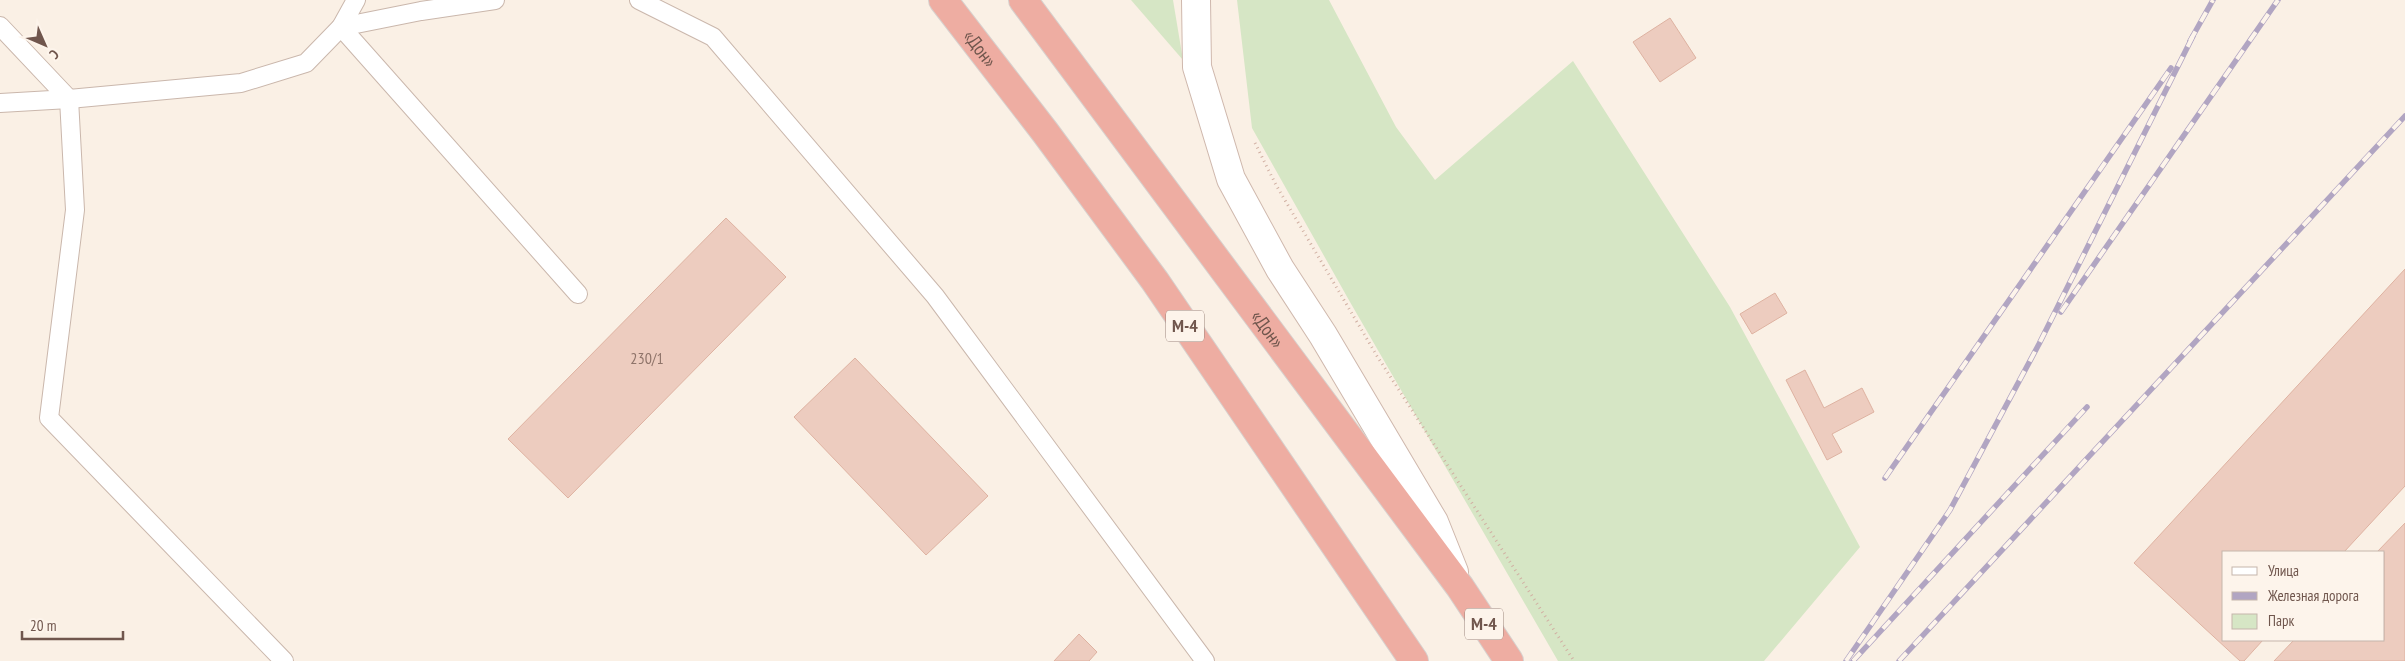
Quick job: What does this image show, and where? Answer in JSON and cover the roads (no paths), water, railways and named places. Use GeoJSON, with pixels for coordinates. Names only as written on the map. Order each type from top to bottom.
{"type":"FeatureCollection","features":[{"type":"Feature","properties":{"kind":"highway","name":"«Дон»"},"geometry":{"type":"LineString","coordinates":[[942,0],[1045,132],[1155,281],[1414,661]]}},
{"type":"Feature","properties":{"kind":"highway","name":"«Дон»"},"geometry":{"type":"LineString","coordinates":[[1023,0],[1460,587],[1509,661]]}},
{"type":"Feature","properties":{"kind":"main road"},"geometry":{"type":"LineString","coordinates":[[1196,0],[1197,67],[1232,179],[1280,269],[1323,335],[1434,522],[1460,587]]}},
{"type":"Feature","properties":{"kind":"lane"},"geometry":{"type":"LineString","coordinates":[[0,102],[70,99],[241,83],[306,63],[342,28],[356,0]]}},
{"type":"Feature","properties":{"kind":"lane"},"geometry":{"type":"LineString","coordinates":[[342,28],[421,11],[495,0]]}},
{"type":"Feature","properties":{"kind":"lane"},"geometry":{"type":"LineString","coordinates":[[640,0],[713,37],[935,296],[1205,661]]}},
{"type":"Feature","properties":{"kind":"lane"},"geometry":{"type":"LineString","coordinates":[[0,26],[70,99],[75,210],[49,418],[284,661]]}},
{"type":"Feature","properties":{"kind":"lane"},"geometry":{"type":"LineString","coordinates":[[342,28],[578,294]]}},
{"type":"Feature","properties":{"kind":"railway"},"geometry":{"type":"LineString","coordinates":[[2190,41],[2213,0]]}},
{"type":"Feature","properties":{"kind":"railway"},"geometry":{"type":"LineString","coordinates":[[2061,312],[2278,0]]}},
{"type":"Feature","properties":{"kind":"railway"},"geometry":{"type":"LineString","coordinates":[[1846,661],[1950,510],[2039,344],[2193,36]]}},
{"type":"Feature","properties":{"kind":"railway"},"geometry":{"type":"LineString","coordinates":[[1885,478],[2171,68]]}},
{"type":"Feature","properties":{"kind":"railway"},"geometry":{"type":"LineString","coordinates":[[1899,661],[2405,116]]}},
{"type":"Feature","properties":{"kind":"railway"},"geometry":{"type":"LineString","coordinates":[[1853,661],[2087,407]]}}]}
